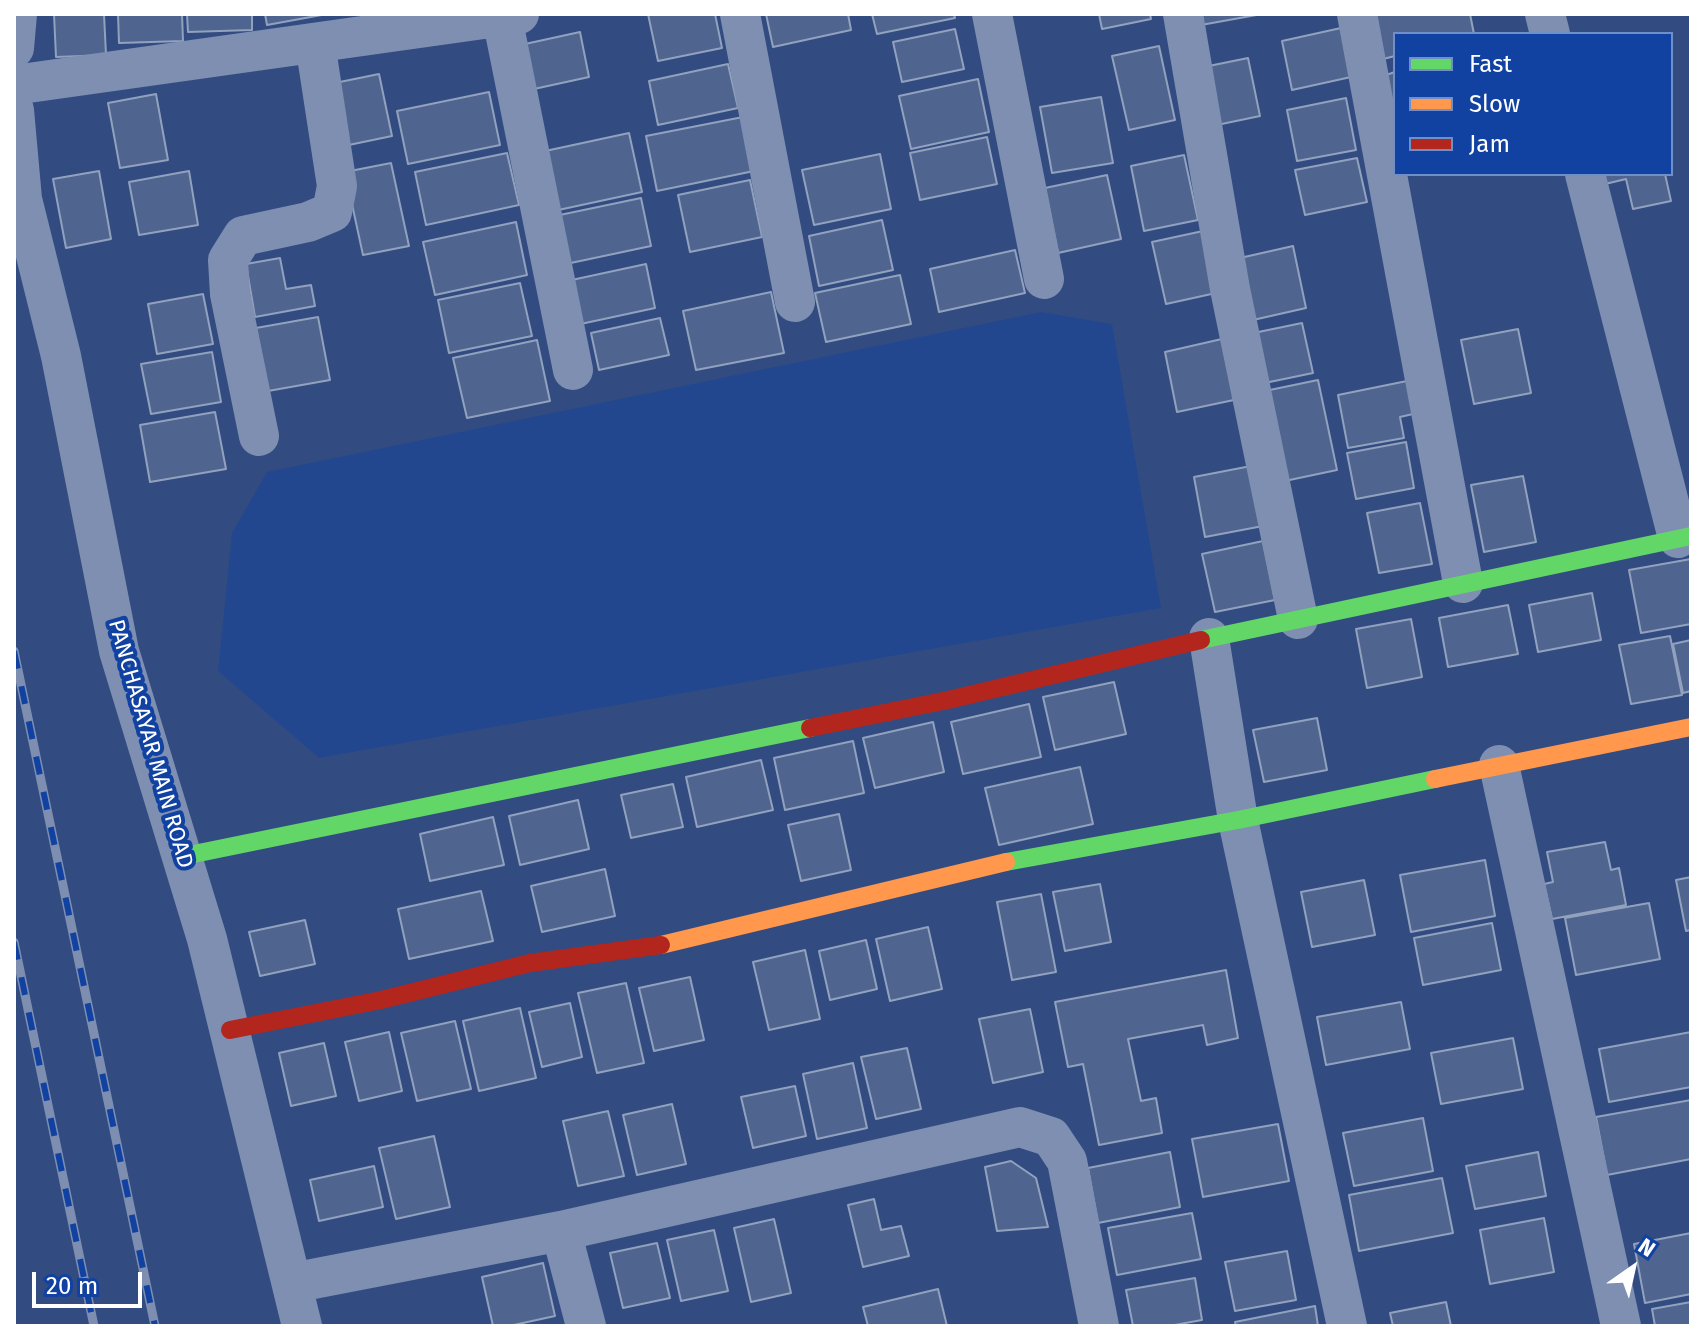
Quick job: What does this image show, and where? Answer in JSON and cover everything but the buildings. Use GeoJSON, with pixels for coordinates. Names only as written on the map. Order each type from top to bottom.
{"type":"FeatureCollection","features":[{"type":"Feature","properties":{"kind":"street"},"geometry":{"type":"LineString","coordinates":[[14,48],[17,14]]}},
{"type":"Feature","properties":{"kind":"street"},"geometry":{"type":"LineString","coordinates":[[740,14],[795,302]]}},
{"type":"Feature","properties":{"kind":"street"},"geometry":{"type":"LineString","coordinates":[[992,14],[1044,279]]}},
{"type":"Feature","properties":{"kind":"street"},"geometry":{"type":"LineString","coordinates":[[1183,14],[1230,289],[1298,619]]}},
{"type":"Feature","properties":{"kind":"street"},"geometry":{"type":"LineString","coordinates":[[1357,14],[1463,583]]}},
{"type":"Feature","properties":{"kind":"street"},"geometry":{"type":"LineString","coordinates":[[14,85],[510,15],[573,370]]}},
{"type":"Feature","properties":{"kind":"street"},"geometry":{"type":"LineString","coordinates":[[259,436],[230,294],[228,260],[243,236],[308,222],[332,212],[337,186],[315,43]]}},
{"type":"Feature","properties":{"kind":"street","name":"PANCHASAYAR MAIN ROAD"},"geometry":{"type":"LineString","coordinates":[[14,110],[22,199],[61,356],[119,651],[184,856],[302,1326]]}},
{"type":"Feature","properties":{"kind":"street"},"geometry":{"type":"LineString","coordinates":[[184,856],[948,700],[1209,638],[1684,537],[1586,176]]}},
{"type":"Feature","properties":{"kind":"street"},"geometry":{"type":"LineString","coordinates":[[1209,638],[1238,820],[1347,1326]]}},
{"type":"Feature","properties":{"kind":"street"},"geometry":{"type":"LineString","coordinates":[[230,1030],[381,1000],[530,963],[662,945],[992,865],[1238,820],[1691,727]]}},
{"type":"Feature","properties":{"kind":"street"},"geometry":{"type":"LineString","coordinates":[[1499,765],[1621,1326]]}},
{"type":"Feature","properties":{"kind":"street"},"geometry":{"type":"LineString","coordinates":[[292,1283],[561,1231],[1020,1127],[1051,1137],[1067,1161],[1099,1326]]}},
{"type":"Feature","properties":{"kind":"street"},"geometry":{"type":"LineString","coordinates":[[561,1231],[586,1326]]}},
{"type":"Feature","properties":{"kind":"water"},"geometry":{"type":"Polygon","coordinates":[[[1041,312],[1112,324],[1161,608],[319,758],[218,671],[232,533],[267,472],[1041,312]]]}},
{"type":"Feature","properties":{"kind":"railway"},"geometry":{"type":"LineString","coordinates":[[14,651],[155,1326]]}},
{"type":"Feature","properties":{"kind":"railway"},"geometry":{"type":"LineString","coordinates":[[14,942],[94,1326]]}},
{"type":"Feature","properties":{"kind":"traffic: fast"},"geometry":{"type":"LineString","coordinates":[[1201,640],[1691,536]]}},
{"type":"Feature","properties":{"kind":"traffic: fast"},"geometry":{"type":"LineString","coordinates":[[184,856],[810,728]]}},
{"type":"Feature","properties":{"kind":"traffic: fast"},"geometry":{"type":"LineString","coordinates":[[1006,862],[1238,820],[1435,779]]}},
{"type":"Feature","properties":{"kind":"traffic: slow"},"geometry":{"type":"LineString","coordinates":[[1435,779],[1691,727]]}},
{"type":"Feature","properties":{"kind":"traffic: slow"},"geometry":{"type":"LineString","coordinates":[[661,945],[1006,862]]}},
{"type":"Feature","properties":{"kind":"traffic: jam"},"geometry":{"type":"LineString","coordinates":[[810,728],[948,700],[1201,640]]}},
{"type":"Feature","properties":{"kind":"traffic: jam"},"geometry":{"type":"LineString","coordinates":[[230,1030],[381,1000],[530,963],[661,945]]}}]}
